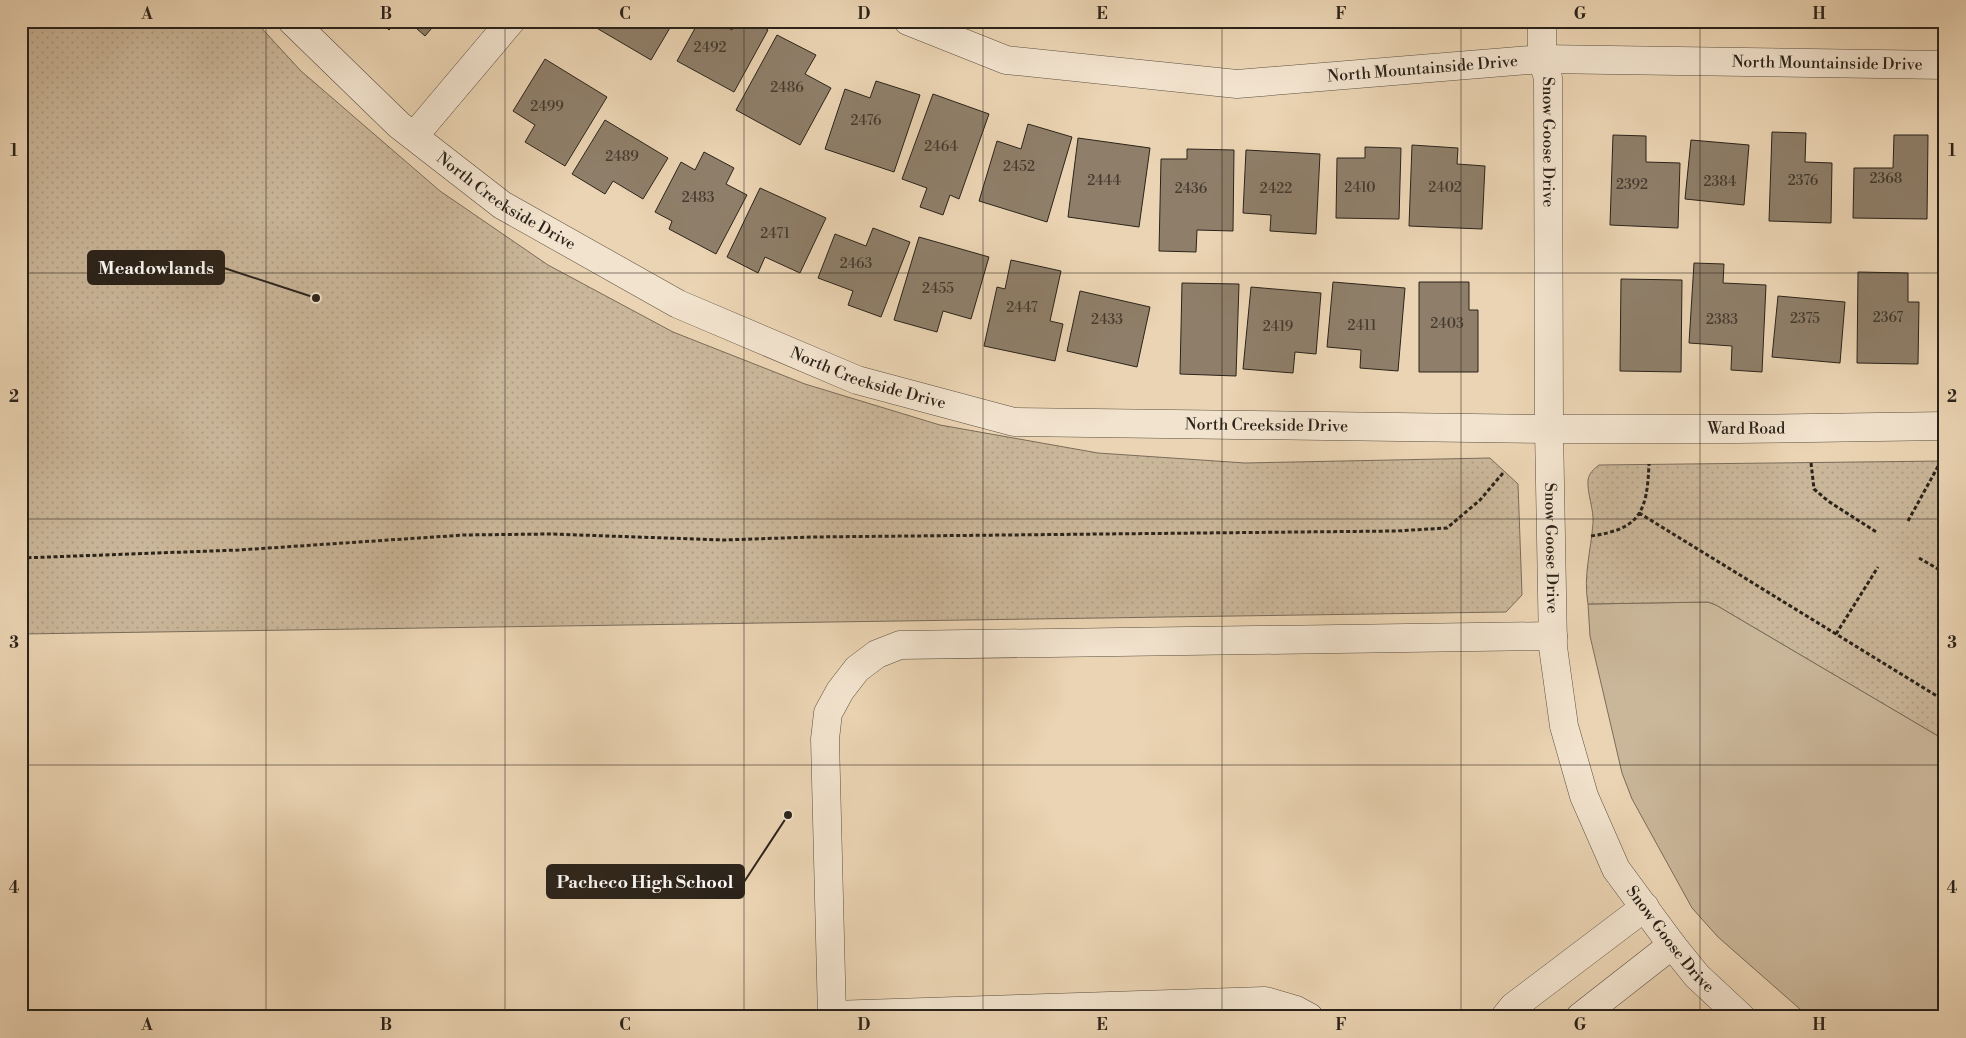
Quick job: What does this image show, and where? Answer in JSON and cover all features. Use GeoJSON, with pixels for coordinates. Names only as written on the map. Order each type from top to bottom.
{"type":"FeatureCollection","features":[{"type":"Feature","properties":{"kind":"street","name":"North Creekside Drive"},"geometry":{"type":"LineString","coordinates":[[292,21],[399,125],[502,205],[678,304],[857,380],[1014,422],[1549,429]]}},
{"type":"Feature","properties":{"kind":"street"},"geometry":{"type":"LineString","coordinates":[[414,136],[511,21]]}},
{"type":"Feature","properties":{"kind":"street","name":"North Mountainside Drive"},"geometry":{"type":"LineString","coordinates":[[908,21],[1006,60],[1237,84],[1542,59],[1945,66]]}},
{"type":"Feature","properties":{"kind":"street","name":"Snow Goose Drive"},"geometry":{"type":"LineString","coordinates":[[1542,21],[1542,59],[1548,78],[1549,429],[1553,647],[1564,726],[1584,796],[1616,868],[1696,976],[1741,1017]]}},
{"type":"Feature","properties":{"kind":"street","name":"Ward Road"},"geometry":{"type":"LineString","coordinates":[[1549,429],[1945,426]]}},
{"type":"Feature","properties":{"kind":"street"},"geometry":{"type":"LineString","coordinates":[[1309,1017],[1296,1010],[1265,1001],[832,1016],[825,739],[828,713],[840,691],[857,669],[877,654],[900,645],[1553,636]]}},
{"type":"Feature","properties":{"kind":"street"},"geometry":{"type":"LineString","coordinates":[[1505,1017],[1513,1007],[1645,908]]}},
{"type":"Feature","properties":{"kind":"street"},"geometry":{"type":"LineString","coordinates":[[1580,1017],[1672,945]]}},
{"type":"Feature","properties":{"kind":"path"},"geometry":{"type":"LineString","coordinates":[[1908,521],[1941,461]]}},
{"type":"Feature","properties":{"kind":"path"},"geometry":{"type":"LineString","coordinates":[[1811,463],[1814,489],[1828,501],[1878,533]]}},
{"type":"Feature","properties":{"kind":"path"},"geometry":{"type":"LineString","coordinates":[[1591,536],[1609,533],[1628,526],[1643,509],[1648,490],[1649,464]]}},
{"type":"Feature","properties":{"kind":"path"},"geometry":{"type":"LineString","coordinates":[[21,558],[239,550],[464,535],[550,534],[724,540],[1396,531],[1447,528],[1480,500],[1503,472]]}},
{"type":"Feature","properties":{"kind":"path"},"geometry":{"type":"LineString","coordinates":[[1639,513],[1945,701]]}},
{"type":"Feature","properties":{"kind":"path"},"geometry":{"type":"LineString","coordinates":[[1919,558],[1945,573]]}},
{"type":"Feature","properties":{"kind":"path"},"geometry":{"type":"LineString","coordinates":[[1836,634],[1878,567]]}},
{"type":"Feature","properties":{"kind":"shaded area"},"geometry":{"type":"Polygon","coordinates":[[[21,21],[255,21],[301,71],[440,191],[548,265],[673,332],[805,384],[940,425],[1098,453],[1245,463],[1490,458],[1518,484],[1522,595],[1506,612],[21,634],[21,21]]]}},
{"type":"Feature","properties":{"kind":"shaded area"},"geometry":{"type":"Polygon","coordinates":[[[1945,461],[1945,740],[1716,605],[1708,602],[1588,604],[1586,583],[1593,518],[1588,480],[1591,473],[1599,465],[1945,461]]]}},
{"type":"Feature","properties":{"kind":"shaded area"},"geometry":{"type":"Polygon","coordinates":[[[1708,602],[1945,740],[1945,1017],[1809,1017],[1718,937],[1692,908],[1632,799],[1622,773],[1590,636],[1588,604],[1708,602]]]}},
{"type":"Feature","properties":{"kind":"building"},"geometry":{"type":"Polygon","coordinates":[[[379,21],[397,21],[389,30],[379,21]]]}},
{"type":"Feature","properties":{"kind":"building"},"geometry":{"type":"Polygon","coordinates":[[[408,21],[438,21],[425,36],[408,21]]]}},
{"type":"Feature","properties":{"kind":"building"},"geometry":{"type":"Polygon","coordinates":[[[589,21],[674,21],[651,60],[588,23],[589,21]]]}},
{"type":"Feature","properties":{"kind":"building"},"geometry":{"type":"Polygon","coordinates":[[[699,21],[720,21],[719,23],[732,30],[737,21],[753,21],[768,30],[734,92],[677,61],[699,21]]]}},
{"type":"Feature","properties":{"kind":"building"},"geometry":{"type":"Polygon","coordinates":[[[1218,21],[1246,21],[1246,25],[1218,21]]]}},
{"type":"Feature","properties":{"kind":"building"},"geometry":{"type":"Polygon","coordinates":[[[1332,21],[1360,21],[1360,26],[1332,26],[1332,21]]]}},
{"type":"Feature","properties":{"kind":"building"},"geometry":{"type":"Polygon","coordinates":[[[777,35],[816,55],[805,74],[831,88],[800,145],[736,110],[777,35]]]}},
{"type":"Feature","properties":{"kind":"building"},"geometry":{"type":"Polygon","coordinates":[[[545,59],[607,97],[565,166],[525,142],[535,125],[513,111],[545,59]]]}},
{"type":"Feature","properties":{"kind":"building"},"geometry":{"type":"Polygon","coordinates":[[[876,81],[920,95],[894,172],[825,149],[845,89],[870,98],[876,81]]]}},
{"type":"Feature","properties":{"kind":"building"},"geometry":{"type":"Polygon","coordinates":[[[933,94],[989,114],[959,199],[950,195],[943,215],[920,207],[927,188],[902,179],[933,94]]]}},
{"type":"Feature","properties":{"kind":"building"},"geometry":{"type":"Polygon","coordinates":[[[605,120],[668,158],[643,199],[613,181],[605,194],[572,174],[605,120]]]}},
{"type":"Feature","properties":{"kind":"building"},"geometry":{"type":"Polygon","coordinates":[[[1028,124],[1072,137],[1047,222],[979,201],[997,141],[1021,149],[1028,124]]]}},
{"type":"Feature","properties":{"kind":"building"},"geometry":{"type":"Polygon","coordinates":[[[1944,130],[1945,219],[1940,219],[1944,130]]]}},
{"type":"Feature","properties":{"kind":"building"},"geometry":{"type":"Polygon","coordinates":[[[1772,132],[1806,133],[1805,162],[1832,163],[1831,223],[1769,221],[1772,132]]]}},
{"type":"Feature","properties":{"kind":"building"},"geometry":{"type":"Polygon","coordinates":[[[1613,135],[1646,136],[1646,162],[1680,163],[1678,228],[1610,225],[1613,135]]]}},
{"type":"Feature","properties":{"kind":"building"},"geometry":{"type":"Polygon","coordinates":[[[1894,135],[1928,135],[1927,219],[1853,218],[1854,168],[1893,168],[1894,135]]]}},
{"type":"Feature","properties":{"kind":"building"},"geometry":{"type":"Polygon","coordinates":[[[1078,138],[1150,148],[1139,227],[1068,217],[1078,138]]]}},
{"type":"Feature","properties":{"kind":"building"},"geometry":{"type":"Polygon","coordinates":[[[1691,140],[1749,145],[1744,205],[1685,199],[1691,140]]]}},
{"type":"Feature","properties":{"kind":"building"},"geometry":{"type":"Polygon","coordinates":[[[1412,145],[1458,148],[1457,164],[1485,166],[1482,229],[1409,226],[1412,145]]]}},
{"type":"Feature","properties":{"kind":"building"},"geometry":{"type":"Polygon","coordinates":[[[1365,147],[1401,148],[1399,219],[1336,218],[1337,158],[1365,158],[1365,147]]]}},
{"type":"Feature","properties":{"kind":"building"},"geometry":{"type":"Polygon","coordinates":[[[1187,149],[1234,150],[1233,231],[1197,230],[1196,252],[1159,251],[1161,159],[1187,159],[1187,149]]]}},
{"type":"Feature","properties":{"kind":"building"},"geometry":{"type":"Polygon","coordinates":[[[1246,150],[1320,154],[1316,234],[1270,231],[1271,215],[1243,213],[1246,150]]]}},
{"type":"Feature","properties":{"kind":"building"},"geometry":{"type":"Polygon","coordinates":[[[704,152],[734,168],[726,184],[747,195],[716,254],[669,229],[672,221],[655,212],[681,162],[695,170],[704,152]]]}},
{"type":"Feature","properties":{"kind":"building"},"geometry":{"type":"Polygon","coordinates":[[[760,188],[826,218],[800,273],[765,257],[758,273],[727,257],[760,188]]]}},
{"type":"Feature","properties":{"kind":"building"},"geometry":{"type":"Polygon","coordinates":[[[873,228],[910,242],[881,317],[848,305],[853,291],[818,278],[835,234],[866,246],[873,228]]]}},
{"type":"Feature","properties":{"kind":"building"},"geometry":{"type":"Polygon","coordinates":[[[919,237],[989,257],[971,319],[943,311],[937,332],[894,320],[919,237]]]}},
{"type":"Feature","properties":{"kind":"building"},"geometry":{"type":"Polygon","coordinates":[[[1011,260],[1061,271],[1050,321],[1063,324],[1055,361],[984,346],[997,287],[1005,289],[1011,260]]]}},
{"type":"Feature","properties":{"kind":"building"},"geometry":{"type":"Polygon","coordinates":[[[1694,263],[1724,264],[1723,283],[1766,285],[1762,372],[1731,370],[1732,346],[1689,343],[1694,263]]]}},
{"type":"Feature","properties":{"kind":"building"},"geometry":{"type":"Polygon","coordinates":[[[1858,272],[1908,273],[1908,302],[1919,302],[1918,364],[1857,363],[1858,272]]]}},
{"type":"Feature","properties":{"kind":"building"},"geometry":{"type":"Polygon","coordinates":[[[1621,279],[1682,280],[1681,372],[1620,371],[1621,279]]]}},
{"type":"Feature","properties":{"kind":"building"},"geometry":{"type":"Polygon","coordinates":[[[1333,282],[1405,288],[1398,371],[1360,368],[1361,350],[1327,347],[1333,282]]]}},
{"type":"Feature","properties":{"kind":"building"},"geometry":{"type":"Polygon","coordinates":[[[1419,282],[1469,282],[1469,310],[1478,310],[1478,372],[1419,372],[1419,282]]]}},
{"type":"Feature","properties":{"kind":"building"},"geometry":{"type":"Polygon","coordinates":[[[1182,283],[1239,284],[1236,376],[1180,374],[1182,283]]]}},
{"type":"Feature","properties":{"kind":"building"},"geometry":{"type":"Polygon","coordinates":[[[1251,287],[1321,293],[1316,354],[1295,352],[1293,373],[1243,369],[1251,287]]]}},
{"type":"Feature","properties":{"kind":"building"},"geometry":{"type":"Polygon","coordinates":[[[1080,291],[1150,307],[1137,367],[1067,351],[1080,291]]]}},
{"type":"Feature","properties":{"kind":"building"},"geometry":{"type":"Polygon","coordinates":[[[1778,296],[1845,302],[1840,363],[1772,357],[1778,296]]]}},
{"type":"Feature","properties":{"kind":"place","name":"Meadowlands"},"geometry":{"type":"Point","coordinates":[316,298]}},
{"type":"Feature","properties":{"kind":"place","name":"Pacheco High School"},"geometry":{"type":"Point","coordinates":[788,815]}}]}
